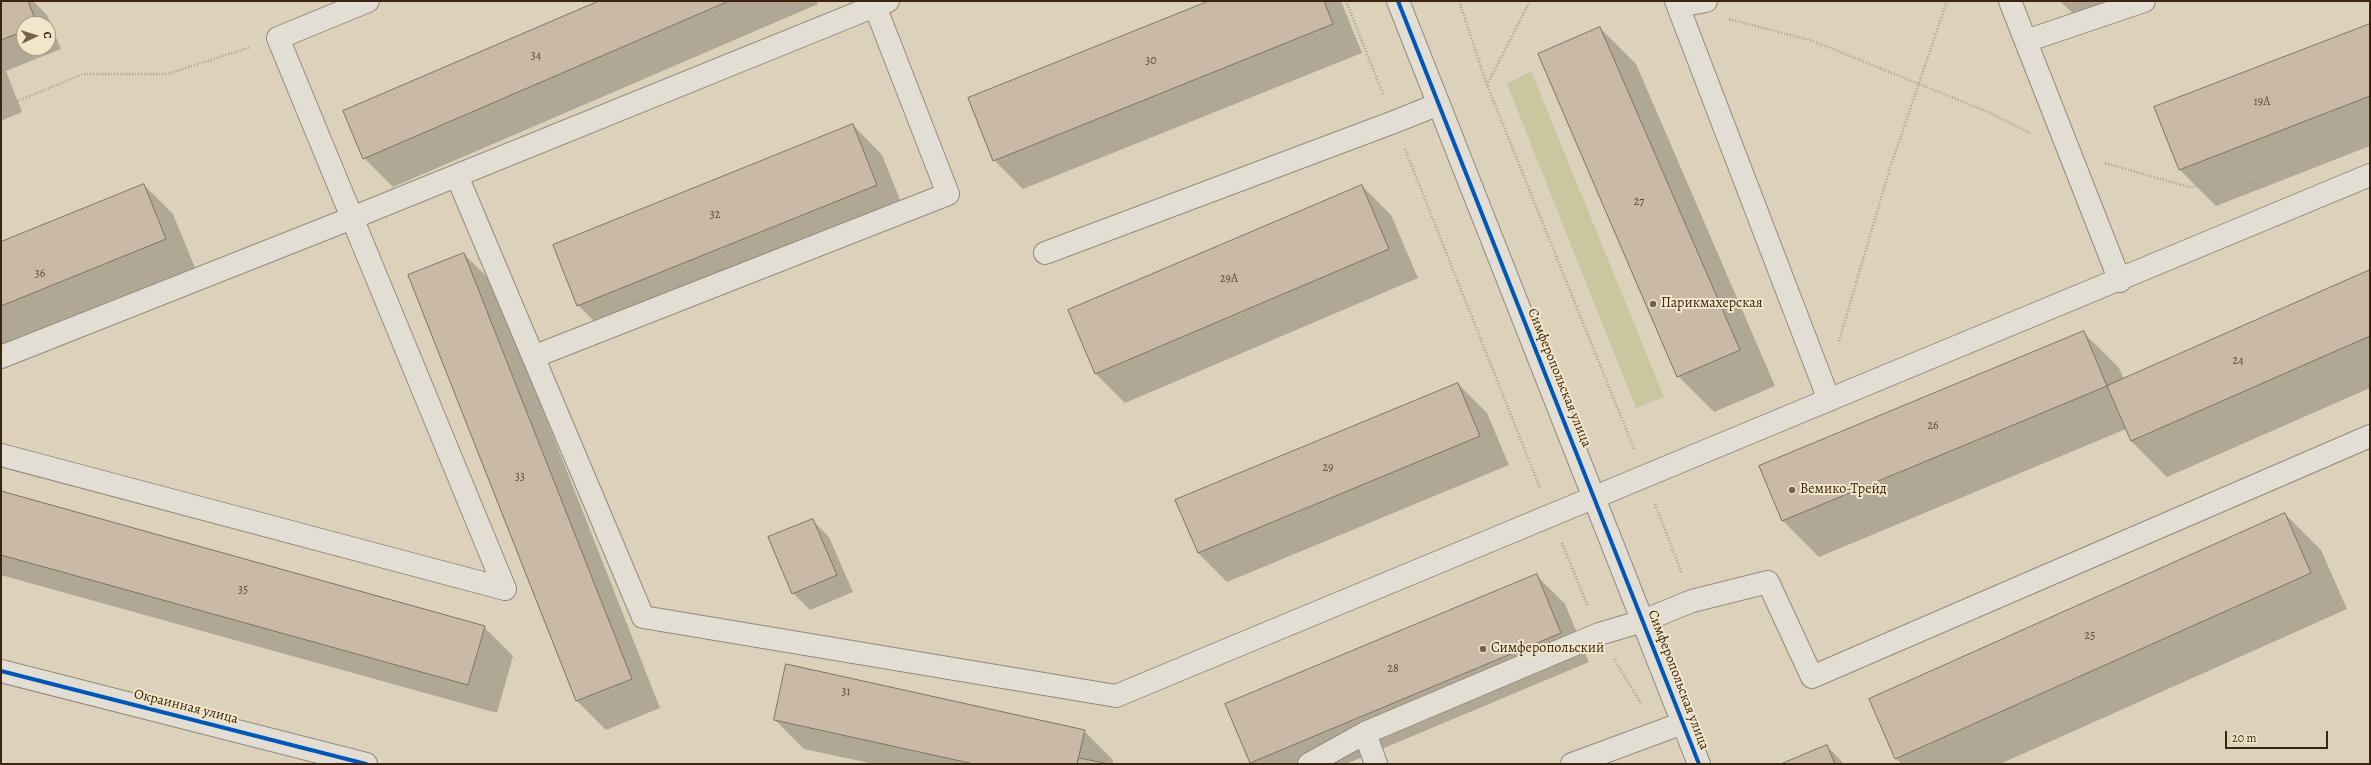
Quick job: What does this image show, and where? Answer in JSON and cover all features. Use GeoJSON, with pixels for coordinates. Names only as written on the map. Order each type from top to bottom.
{"type":"FeatureCollection","features":[{"type":"Feature","properties":{"kind":"street"},"geometry":{"type":"LineString","coordinates":[[1,455],[505,589],[278,38],[368,1]]}},
{"type":"Feature","properties":{"kind":"street","name":"Симферопольская улица"},"geometry":{"type":"LineString","coordinates":[[1398,1],[1699,764]]}},
{"type":"Feature","properties":{"kind":"street"},"geometry":{"type":"LineString","coordinates":[[1706,1],[1677,4],[1829,400]]}},
{"type":"Feature","properties":{"kind":"street"},"geometry":{"type":"LineString","coordinates":[[2010,1],[2120,281]]}},
{"type":"Feature","properties":{"kind":"street"},"geometry":{"type":"LineString","coordinates":[[2026,41],[2144,1]]}},
{"type":"Feature","properties":{"kind":"street"},"geometry":{"type":"LineString","coordinates":[[1,357],[457,176],[879,3],[948,194],[533,357]]}},
{"type":"Feature","properties":{"kind":"street"},"geometry":{"type":"LineString","coordinates":[[1045,253],[1439,104]]}},
{"type":"Feature","properties":{"kind":"street"},"geometry":{"type":"LineString","coordinates":[[457,176],[643,617],[1116,696],[1644,475],[2120,281],[2370,175]]}},
{"type":"Feature","properties":{"kind":"street"},"geometry":{"type":"LineString","coordinates":[[1309,764],[1364,733],[1599,634],[1643,621],[1692,601],[1768,582],[1812,677],[2370,436]]}},
{"type":"Feature","properties":{"kind":"street","name":"Окраинная улица"},"geometry":{"type":"LineString","coordinates":[[1,671],[366,764]]}},
{"type":"Feature","properties":{"kind":"street"},"geometry":{"type":"LineString","coordinates":[[1572,764],[1683,723]]}},
{"type":"Feature","properties":{"kind":"street"},"geometry":{"type":"LineString","coordinates":[[1364,733],[1376,764]]}},
{"type":"Feature","properties":{"kind":"path"},"geometry":{"type":"LineString","coordinates":[[1346,1],[1599,634],[1658,731]]}},
{"type":"Feature","properties":{"kind":"path"},"geometry":{"type":"LineString","coordinates":[[1459,1],[1487,85],[1644,475],[1692,601]]}},
{"type":"Feature","properties":{"kind":"path"},"geometry":{"type":"LineString","coordinates":[[1487,85],[1530,1]]}},
{"type":"Feature","properties":{"kind":"path"},"geometry":{"type":"LineString","coordinates":[[1837,345],[1889,171],[1920,84],[1947,1]]}},
{"type":"Feature","properties":{"kind":"path"},"geometry":{"type":"LineString","coordinates":[[1723,18],[1813,41],[1988,112],[2070,153],[2189,187],[2283,180]]}},
{"type":"Feature","properties":{"kind":"path"},"geometry":{"type":"LineString","coordinates":[[1,108],[83,74],[167,74],[278,38]]}},
{"type":"Feature","properties":{"kind":"green space"},"geometry":{"type":"Polygon","coordinates":[[[1531,71],[1664,397],[1636,408],[1507,84],[1531,71]]]}},
{"type":"Feature","properties":{"kind":"building"},"geometry":{"type":"Polygon","coordinates":[[[1,1],[28,1],[34,16],[16,16],[16,34],[1,40],[1,1]]]}},
{"type":"Feature","properties":{"kind":"building"},"geometry":{"type":"Polygon","coordinates":[[[599,1],[729,1],[363,159],[343,111],[599,1]]]}},
{"type":"Feature","properties":{"kind":"building"},"geometry":{"type":"Polygon","coordinates":[[[1209,1],[1324,1],[1333,24],[993,161],[968,98],[1209,1]]]}},
{"type":"Feature","properties":{"kind":"building"},"geometry":{"type":"Polygon","coordinates":[[[2370,24],[2370,96],[2179,170],[2154,107],[2370,24]]]}},
{"type":"Feature","properties":{"kind":"building"},"geometry":{"type":"Polygon","coordinates":[[[1600,27],[1740,350],[1677,377],[1538,54],[1600,27]]]}},
{"type":"Feature","properties":{"kind":"building"},"geometry":{"type":"Polygon","coordinates":[[[853,124],[877,185],[577,306],[553,245],[853,124]]]}},
{"type":"Feature","properties":{"kind":"building"},"geometry":{"type":"Polygon","coordinates":[[[144,184],[166,239],[1,306],[1,242],[144,184]]]}},
{"type":"Feature","properties":{"kind":"building"},"geometry":{"type":"Polygon","coordinates":[[[1362,185],[1389,249],[1095,374],[1068,310],[1362,185]]]}},
{"type":"Feature","properties":{"kind":"building"},"geometry":{"type":"Polygon","coordinates":[[[464,253],[632,679],[576,701],[408,275],[464,253]]]}},
{"type":"Feature","properties":{"kind":"building"},"geometry":{"type":"Polygon","coordinates":[[[2370,270],[2370,336],[2131,441],[2107,386],[2370,270]]]}},
{"type":"Feature","properties":{"kind":"building"},"geometry":{"type":"Polygon","coordinates":[[[2084,331],[2107,386],[1782,521],[1759,466],[2084,331]]]}},
{"type":"Feature","properties":{"kind":"building"},"geometry":{"type":"Polygon","coordinates":[[[1458,383],[1480,436],[1198,553],[1175,500],[1458,383]]]}},
{"type":"Feature","properties":{"kind":"building"},"geometry":{"type":"Polygon","coordinates":[[[1,491],[485,626],[468,685],[1,555],[1,491]]]}},
{"type":"Feature","properties":{"kind":"building"},"geometry":{"type":"Polygon","coordinates":[[[2285,513],[2311,573],[1895,759],[1869,699],[2285,513]]]}},
{"type":"Feature","properties":{"kind":"building"},"geometry":{"type":"Polygon","coordinates":[[[813,519],[837,575],[792,594],[768,537],[813,519]]]}},
{"type":"Feature","properties":{"kind":"building"},"geometry":{"type":"Polygon","coordinates":[[[1537,574],[1561,633],[1250,763],[1225,704],[1537,574]]]}},
{"type":"Feature","properties":{"kind":"building"},"geometry":{"type":"Polygon","coordinates":[[[786,664],[1085,730],[1077,764],[974,764],[774,720],[786,664]]]}},
{"type":"Feature","properties":{"kind":"building"},"geometry":{"type":"Polygon","coordinates":[[[1827,745],[1835,764],[1781,764],[1827,745]]]}},
{"type":"Feature","properties":{"kind":"building"},"geometry":{"type":"Polygon","coordinates":[[[1079,758],[1109,764],[1077,764],[1079,758]]]}},
{"type":"Feature","properties":{"kind":"cycle path"},"geometry":{"type":"LineString","coordinates":[[1398,1],[1699,764]]}},
{"type":"Feature","properties":{"kind":"cycle path"},"geometry":{"type":"LineString","coordinates":[[1,671],[366,764]]}},
{"type":"Feature","properties":{"kind":"place","name":"Парикмахерская"},"geometry":{"type":"Point","coordinates":[1653,304]}},
{"type":"Feature","properties":{"kind":"place","name":"Вемико-Трейд"},"geometry":{"type":"Point","coordinates":[1792,490]}},
{"type":"Feature","properties":{"kind":"place","name":"Симферопольский"},"geometry":{"type":"Point","coordinates":[1483,649]}}]}
